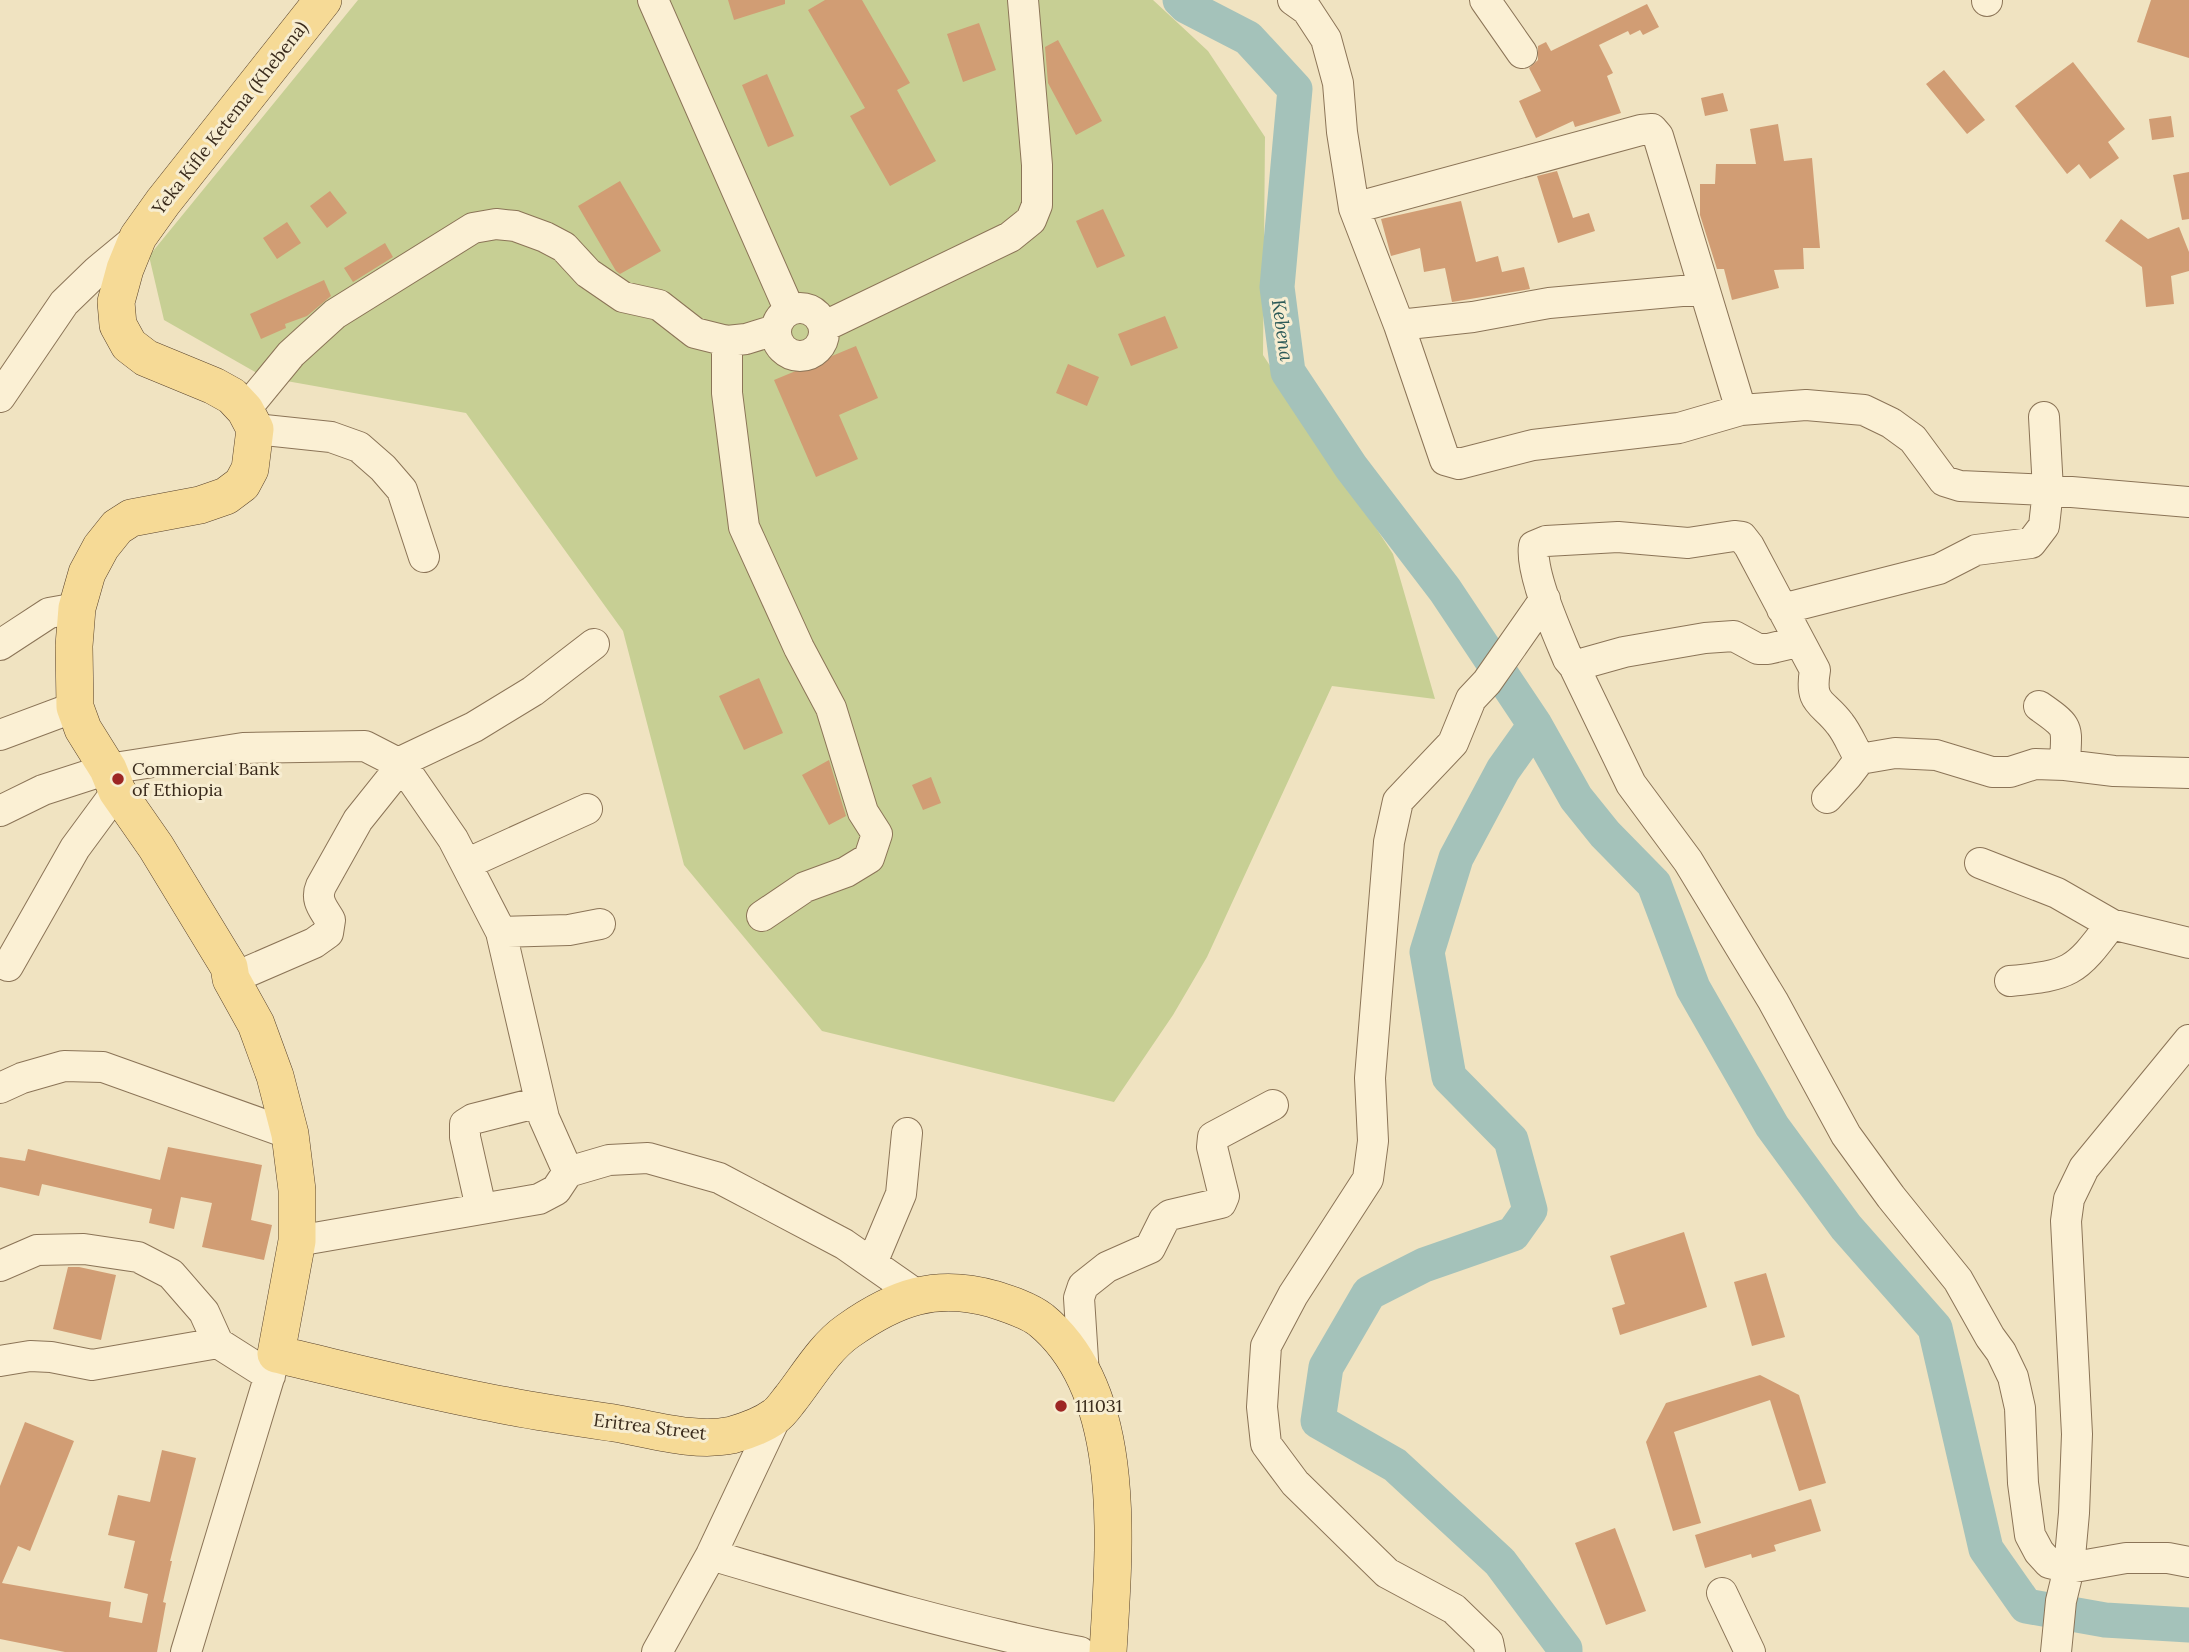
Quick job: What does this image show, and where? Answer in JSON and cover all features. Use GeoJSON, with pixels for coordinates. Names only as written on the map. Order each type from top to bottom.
{"type":"FeatureCollection","features":[{"type":"Feature","properties":{"kind":"main road","name":"Yeka Kifle Ketema (Khebena)"},"geometry":{"type":"LineString","coordinates":[[250,420],[232,396],[146,358],[129,345],[118,325],[116,302],[138,237],[323,0]]}},
{"type":"Feature","properties":{"kind":"main road"},"geometry":{"type":"LineString","coordinates":[[250,420],[250,469],[242,484],[226,496],[200,505],[131,518],[117,527],[101,547],[87,573],[77,608],[74,646],[75,707],[83,729],[112,780],[229,967],[231,979],[256,1024],[275,1076],[290,1134],[297,1190],[297,1241],[273,1365]]}},
{"type":"Feature","properties":{"kind":"main road","name":"Eritrea Street"},"geometry":{"type":"LineString","coordinates":[[273,1365],[698,1437],[730,1435],[757,1426],[777,1415],[845,1332],[917,1294],[944,1291],[977,1295],[1012,1304],[1041,1320],[1064,1346],[1084,1374],[1100,1416],[1110,1468],[1112,1579],[1108,1652]]}},
{"type":"Feature","properties":{"kind":"street"},"geometry":{"type":"LineString","coordinates":[[424,557],[402,490],[383,468],[359,447],[331,437],[250,420],[291,354],[335,314],[473,228],[496,224],[515,226],[545,237],[564,247],[588,273],[623,297],[659,305],[695,333],[727,341],[746,339],[782,320],[811,309],[825,326],[823,343],[811,355],[794,356],[779,347],[782,320],[653,0]]}},
{"type":"Feature","properties":{"kind":"street"},"geometry":{"type":"LineString","coordinates":[[825,326],[1010,237],[1031,220],[1037,205],[1037,165],[1023,0]]}},
{"type":"Feature","properties":{"kind":"street"},"geometry":{"type":"LineString","coordinates":[[1293,0],[1307,10],[1326,39],[1338,83],[1342,132],[1354,208],[1399,325],[1445,460],[1450,463],[1458,464],[1533,445],[1679,428],[1741,410],[1807,405],[1864,410],[1891,423],[1913,439],[1944,481],[1960,486],[2048,490],[2189,502]]}},
{"type":"Feature","properties":{"kind":"street"},"geometry":{"type":"LineString","coordinates":[[1485,0],[1522,53]]}},
{"type":"Feature","properties":{"kind":"street"},"geometry":{"type":"LineString","coordinates":[[1354,208],[1641,130],[1652,130],[1658,136],[1741,410]]}},
{"type":"Feature","properties":{"kind":"street"},"geometry":{"type":"LineString","coordinates":[[0,397],[64,303],[138,237]]}},
{"type":"Feature","properties":{"kind":"street"},"geometry":{"type":"LineString","coordinates":[[1399,325],[1473,317],[1549,303],[1704,289]]}},
{"type":"Feature","properties":{"kind":"street"},"geometry":{"type":"LineString","coordinates":[[727,341],[727,393],[744,527],[799,648],[831,708],[863,812],[877,834],[869,858],[846,872],[805,887],[762,916]]}},
{"type":"Feature","properties":{"kind":"street"},"geometry":{"type":"LineString","coordinates":[[1782,609],[1939,569],[1976,550],[2031,543],[2044,526],[2048,490],[2044,417]]}},
{"type":"Feature","properties":{"kind":"street"},"geometry":{"type":"LineString","coordinates":[[1860,759],[1839,723],[1815,699],[1812,684],[1815,670],[1742,537],[1688,543],[1618,537],[1546,541],[1534,546],[1532,556],[1568,659],[1574,666],[1631,784],[1688,862],[1773,1001],[1846,1135],[1891,1197],[1958,1280],[2001,1352],[2013,1377],[2020,1408],[2023,1483],[2030,1535],[2039,1552],[2049,1563],[2069,1568],[2126,1558],[2168,1558],[2189,1562]]}},
{"type":"Feature","properties":{"kind":"street"},"geometry":{"type":"LineString","coordinates":[[1490,1652],[1488,1642],[1454,1609],[1387,1573],[1296,1483],[1266,1444],[1262,1408],[1266,1346],[1293,1295],[1368,1179],[1373,1141],[1370,1078],[1381,939],[1389,842],[1398,801],[1453,743],[1471,699],[1487,682],[1545,599]]}},
{"type":"Feature","properties":{"kind":"street"},"geometry":{"type":"LineString","coordinates":[[0,645],[49,613],[77,608]]}},
{"type":"Feature","properties":{"kind":"street"},"geometry":{"type":"LineString","coordinates":[[1574,666],[1624,652],[1705,638],[1734,636],[1758,649],[1798,642]]}},
{"type":"Feature","properties":{"kind":"street"},"geometry":{"type":"LineString","coordinates":[[231,979],[314,943],[327,933],[330,920],[318,901],[317,894],[358,820],[400,764],[474,727],[533,691],[594,644]]}},
{"type":"Feature","properties":{"kind":"street"},"geometry":{"type":"LineString","coordinates":[[2039,706],[2059,720],[2066,729],[2065,765]]}},
{"type":"Feature","properties":{"kind":"street"},"geometry":{"type":"LineString","coordinates":[[0,735],[75,707]]}},
{"type":"Feature","properties":{"kind":"street"},"geometry":{"type":"LineString","coordinates":[[0,811],[43,790],[112,780],[243,748],[365,746],[400,764],[453,839],[501,932],[540,1102],[552,1138],[568,1172]]}},
{"type":"Feature","properties":{"kind":"street"},"geometry":{"type":"LineString","coordinates":[[1827,797],[1860,759],[1895,753],[1936,755],[1992,772],[2010,772],[2035,764],[2114,771],[2189,773]]}},
{"type":"Feature","properties":{"kind":"street"},"geometry":{"type":"LineString","coordinates":[[846,761],[872,778]]}},
{"type":"Feature","properties":{"kind":"street"},"geometry":{"type":"LineString","coordinates":[[8,966],[112,780]]}},
{"type":"Feature","properties":{"kind":"street"},"geometry":{"type":"LineString","coordinates":[[466,864],[587,809]]}},
{"type":"Feature","properties":{"kind":"street"},"geometry":{"type":"LineString","coordinates":[[1980,863],[2057,893],[2111,924],[2189,943]]}},
{"type":"Feature","properties":{"kind":"street"},"geometry":{"type":"LineString","coordinates":[[501,932],[569,930],[600,924]]}},
{"type":"Feature","properties":{"kind":"street"},"geometry":{"type":"LineString","coordinates":[[2010,981],[2050,977],[2073,968],[2091,951],[2111,924]]}},
{"type":"Feature","properties":{"kind":"street"},"geometry":{"type":"LineString","coordinates":[[2056,1648],[2069,1568],[2077,1434],[2066,1221],[2070,1199],[2084,1168],[2189,1040]]}},
{"type":"Feature","properties":{"kind":"street"},"geometry":{"type":"LineString","coordinates":[[0,1088],[22,1078],[64,1066],[103,1067],[290,1134]]}},
{"type":"Feature","properties":{"kind":"street"},"geometry":{"type":"LineString","coordinates":[[481,1208],[465,1137],[465,1124],[473,1119],[540,1102]]}},
{"type":"Feature","properties":{"kind":"street"},"geometry":{"type":"LineString","coordinates":[[1084,1374],[1079,1298],[1083,1286],[1107,1267],[1150,1248],[1164,1220],[1170,1215],[1221,1203],[1224,1196],[1212,1147],[1213,1137],[1273,1105]]}},
{"type":"Feature","properties":{"kind":"street"},"geometry":{"type":"LineString","coordinates":[[872,1263],[901,1194],[907,1133]]}},
{"type":"Feature","properties":{"kind":"street"},"geometry":{"type":"LineString","coordinates":[[297,1241],[539,1199],[556,1190],[568,1172],[609,1160],[648,1158],[719,1178],[844,1244],[917,1294]]}},
{"type":"Feature","properties":{"kind":"street"},"geometry":{"type":"LineString","coordinates":[[0,1266],[37,1251],[85,1249],[138,1257],[172,1274],[204,1312],[218,1343]]}},
{"type":"Feature","properties":{"kind":"street"},"geometry":{"type":"LineString","coordinates":[[0,1361],[30,1356],[92,1365],[218,1343],[273,1365],[186,1652]]}},
{"type":"Feature","properties":{"kind":"street"},"geometry":{"type":"LineString","coordinates":[[657,1652],[711,1555],[777,1415]]}},
{"type":"Feature","properties":{"kind":"street"},"geometry":{"type":"LineString","coordinates":[[711,1555],[916,1615],[1080,1652]]}},
{"type":"Feature","properties":{"kind":"street"},"geometry":{"type":"LineString","coordinates":[[1722,1592],[1750,1652]]}},
{"type":"Feature","properties":{"kind":"green space"},"geometry":{"type":"Polygon","coordinates":[[[358,0],[1153,0],[1208,51],[1265,137],[1263,355],[1393,554],[1435,699],[1332,686],[1207,957],[1173,1015],[1114,1102],[822,1031],[684,865],[623,631],[466,413],[264,377],[164,320],[149,256],[358,0]]]}},
{"type":"Feature","properties":{"kind":"building"},"geometry":{"type":"Polygon","coordinates":[[[728,0],[785,0],[785,4],[734,20],[728,0]]]}},
{"type":"Feature","properties":{"kind":"building"},"geometry":{"type":"Polygon","coordinates":[[[825,0],[862,0],[910,83],[897,90],[936,161],[890,186],[850,116],[865,108],[808,10],[825,0]]]}},
{"type":"Feature","properties":{"kind":"building"},"geometry":{"type":"Polygon","coordinates":[[[2151,0],[2189,0],[2189,58],[2137,42],[2151,0]]]}},
{"type":"Feature","properties":{"kind":"building"},"geometry":{"type":"Polygon","coordinates":[[[1647,4],[1659,27],[1643,35],[1640,30],[1630,35],[1628,31],[1599,45],[1613,73],[1607,76],[1621,113],[1575,127],[1573,121],[1536,138],[1519,101],[1541,91],[1529,68],[1538,60],[1538,46],[1546,42],[1551,51],[1647,4]]]}},
{"type":"Feature","properties":{"kind":"building"},"geometry":{"type":"Polygon","coordinates":[[[979,23],[996,70],[963,82],[947,34],[979,23]]]}},
{"type":"Feature","properties":{"kind":"building"},"geometry":{"type":"Polygon","coordinates":[[[1058,40],[1102,121],[1076,135],[1048,83],[1045,47],[1058,40]]]}},
{"type":"Feature","properties":{"kind":"building"},"geometry":{"type":"Polygon","coordinates":[[[2073,62],[2125,129],[2108,142],[2119,158],[2090,179],[2079,164],[2067,174],[2015,106],[2073,62]]]}},
{"type":"Feature","properties":{"kind":"building"},"geometry":{"type":"Polygon","coordinates":[[[1944,70],[1985,120],[1967,134],[1926,84],[1944,70]]]}},
{"type":"Feature","properties":{"kind":"building"},"geometry":{"type":"Polygon","coordinates":[[[767,74],[794,136],[768,147],[742,85],[767,74]]]}},
{"type":"Feature","properties":{"kind":"building"},"geometry":{"type":"Polygon","coordinates":[[[1723,93],[1728,111],[1705,116],[1701,98],[1723,93]]]}},
{"type":"Feature","properties":{"kind":"building"},"geometry":{"type":"Polygon","coordinates":[[[2171,116],[2174,137],[2152,140],[2149,119],[2171,116]]]}},
{"type":"Feature","properties":{"kind":"building"},"geometry":{"type":"Polygon","coordinates":[[[1778,124],[1784,161],[1812,158],[1820,248],[1803,248],[1804,269],[1774,270],[1779,288],[1732,300],[1724,269],[1717,269],[1700,215],[1700,184],[1715,184],[1716,164],[1756,164],[1750,129],[1778,124]]]}},
{"type":"Feature","properties":{"kind":"building"},"geometry":{"type":"Polygon","coordinates":[[[1557,171],[1573,218],[1589,213],[1595,231],[1558,243],[1537,176],[1557,171]]]}},
{"type":"Feature","properties":{"kind":"building"},"geometry":{"type":"Polygon","coordinates":[[[2189,172],[2189,219],[2182,220],[2173,175],[2189,172]]]}},
{"type":"Feature","properties":{"kind":"building"},"geometry":{"type":"Polygon","coordinates":[[[620,181],[661,251],[620,274],[578,206],[620,181]]]}},
{"type":"Feature","properties":{"kind":"building"},"geometry":{"type":"Polygon","coordinates":[[[330,191],[347,213],[327,228],[310,206],[330,191]]]}},
{"type":"Feature","properties":{"kind":"building"},"geometry":{"type":"Polygon","coordinates":[[[1461,201],[1476,262],[1498,256],[1502,272],[1524,267],[1530,289],[1452,302],[1445,268],[1424,272],[1420,248],[1391,256],[1381,219],[1461,201]]]}},
{"type":"Feature","properties":{"kind":"building"},"geometry":{"type":"Polygon","coordinates":[[[1103,209],[1125,256],[1097,268],[1076,221],[1103,209]]]}},
{"type":"Feature","properties":{"kind":"building"},"geometry":{"type":"Polygon","coordinates":[[[2121,219],[2148,239],[2179,227],[2189,252],[2189,271],[2171,276],[2174,304],[2146,307],[2142,267],[2105,241],[2121,219]]]}},
{"type":"Feature","properties":{"kind":"building"},"geometry":{"type":"Polygon","coordinates":[[[287,222],[301,243],[277,259],[263,238],[287,222]]]}},
{"type":"Feature","properties":{"kind":"building"},"geometry":{"type":"Polygon","coordinates":[[[385,243],[393,257],[353,282],[344,268],[385,243]]]}},
{"type":"Feature","properties":{"kind":"building"},"geometry":{"type":"Polygon","coordinates":[[[324,280],[331,296],[307,316],[285,324],[286,328],[261,339],[250,314],[324,280]]]}},
{"type":"Feature","properties":{"kind":"building"},"geometry":{"type":"Polygon","coordinates":[[[1165,316],[1178,348],[1131,366],[1118,334],[1165,316]]]}},
{"type":"Feature","properties":{"kind":"building"},"geometry":{"type":"Polygon","coordinates":[[[856,346],[878,398],[839,415],[858,459],[816,477],[774,380],[856,346]]]}},
{"type":"Feature","properties":{"kind":"building"},"geometry":{"type":"Polygon","coordinates":[[[1068,364],[1099,377],[1087,406],[1056,393],[1068,364]]]}},
{"type":"Feature","properties":{"kind":"building"},"geometry":{"type":"Polygon","coordinates":[[[759,678],[783,733],[744,750],[719,696],[759,678]]]}},
{"type":"Feature","properties":{"kind":"building"},"geometry":{"type":"Polygon","coordinates":[[[829,760],[846,816],[829,825],[802,775],[829,760]]]}},
{"type":"Feature","properties":{"kind":"building"},"geometry":{"type":"Polygon","coordinates":[[[931,777],[941,803],[923,810],[912,785],[931,777]]]}},
{"type":"Feature","properties":{"kind":"building"},"geometry":{"type":"Polygon","coordinates":[[[168,1147],[262,1165],[251,1220],[272,1225],[264,1260],[202,1247],[212,1203],[181,1197],[174,1229],[149,1223],[152,1209],[42,1184],[39,1196],[0,1187],[0,1157],[25,1161],[28,1149],[160,1180],[168,1147]]]}},
{"type":"Feature","properties":{"kind":"building"},"geometry":{"type":"Polygon","coordinates":[[[1684,1232],[1707,1307],[1620,1335],[1612,1308],[1625,1304],[1610,1256],[1684,1232]]]}},
{"type":"Feature","properties":{"kind":"building"},"geometry":{"type":"Polygon","coordinates":[[[68,1267],[116,1275],[101,1340],[53,1329],[68,1267]]]}},
{"type":"Feature","properties":{"kind":"building"},"geometry":{"type":"Polygon","coordinates":[[[1766,1273],[1785,1337],[1752,1346],[1734,1282],[1766,1273]]]}},
{"type":"Feature","properties":{"kind":"building"},"geometry":{"type":"Polygon","coordinates":[[[1760,1375],[1799,1395],[1826,1483],[1799,1491],[1770,1400],[1674,1432],[1701,1523],[1673,1531],[1646,1442],[1666,1403],[1760,1375]]]}},
{"type":"Feature","properties":{"kind":"building"},"geometry":{"type":"Polygon","coordinates":[[[25,1422],[74,1441],[30,1551],[18,1546],[2,1583],[111,1602],[109,1617],[142,1623],[148,1594],[124,1588],[135,1541],[108,1535],[118,1495],[150,1502],[162,1450],[196,1458],[170,1561],[157,1652],[65,1652],[0,1639],[0,1486],[25,1422]]]}},
{"type":"Feature","properties":{"kind":"building"},"geometry":{"type":"Polygon","coordinates":[[[1811,1499],[1821,1531],[1774,1545],[1776,1551],[1752,1558],[1751,1554],[1705,1568],[1695,1535],[1811,1499]]]}},
{"type":"Feature","properties":{"kind":"building"},"geometry":{"type":"Polygon","coordinates":[[[1615,1528],[1646,1611],[1606,1625],[1575,1543],[1615,1528]]]}},
{"type":"Feature","properties":{"kind":"waterway","name":"Kebena"},"geometry":{"type":"LineString","coordinates":[[1180,0],[1186,6],[1248,38],[1295,89],[1277,287],[1288,372],[1351,467],[1445,590],[1535,725],[1576,798],[1605,834],[1654,884],[1693,988],[1772,1126],[1846,1227],[1935,1328],[1986,1549],[2026,1606],[2105,1620],[2189,1625]]}},
{"type":"Feature","properties":{"kind":"waterway"},"geometry":{"type":"LineString","coordinates":[[1535,725],[1503,770],[1456,858],[1427,952],[1449,1077],[1511,1140],[1530,1210],[1513,1234],[1424,1265],[1369,1293],[1326,1367],[1318,1421],[1395,1465],[1500,1562],[1565,1652]]}},
{"type":"Feature","properties":{"kind":"place","name":"Commercial Bank of Ethiopia"},"geometry":{"type":"Point","coordinates":[118,779]}},
{"type":"Feature","properties":{"kind":"place","name":"111031"},"geometry":{"type":"Point","coordinates":[1061,1406]}}]}
